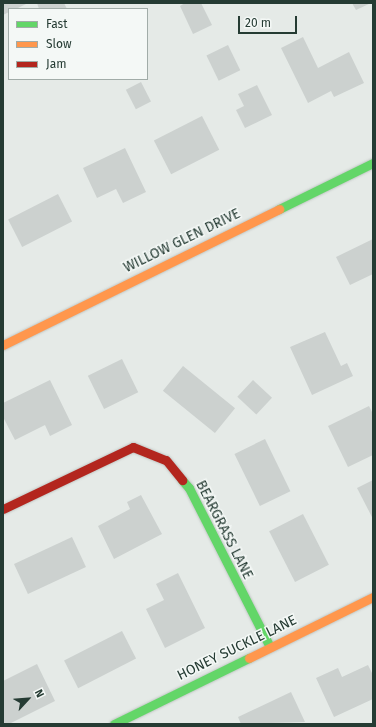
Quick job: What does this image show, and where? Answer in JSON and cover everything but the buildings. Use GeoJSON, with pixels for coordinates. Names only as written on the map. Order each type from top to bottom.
{"type":"FeatureCollection","features":[{"type":"Feature","properties":{"kind":"street","name":"WILLOW GLEN DRIVE"},"geometry":{"type":"LineString","coordinates":[[3,346],[373,162]]}},
{"type":"Feature","properties":{"kind":"street","name":"BEARGRASS LANE"},"geometry":{"type":"LineString","coordinates":[[3,509],[133,447],[166,460],[189,488],[270,647]]}},
{"type":"Feature","properties":{"kind":"street","name":"HONEY SUCKLE LANE"},"geometry":{"type":"LineString","coordinates":[[114,724],[373,597]]}},
{"type":"Feature","properties":{"kind":"traffic: fast"},"geometry":{"type":"LineString","coordinates":[[279,209],[373,163]]}},
{"type":"Feature","properties":{"kind":"traffic: fast"},"geometry":{"type":"LineString","coordinates":[[182,480],[189,488],[270,647]]}},
{"type":"Feature","properties":{"kind":"traffic: fast"},"geometry":{"type":"LineString","coordinates":[[114,724],[249,658]]}},
{"type":"Feature","properties":{"kind":"traffic: slow"},"geometry":{"type":"LineString","coordinates":[[3,345],[279,209]]}},
{"type":"Feature","properties":{"kind":"traffic: slow"},"geometry":{"type":"LineString","coordinates":[[249,658],[373,597]]}},
{"type":"Feature","properties":{"kind":"traffic: jam"},"geometry":{"type":"LineString","coordinates":[[3,509],[133,447],[166,460],[182,480]]}}]}
